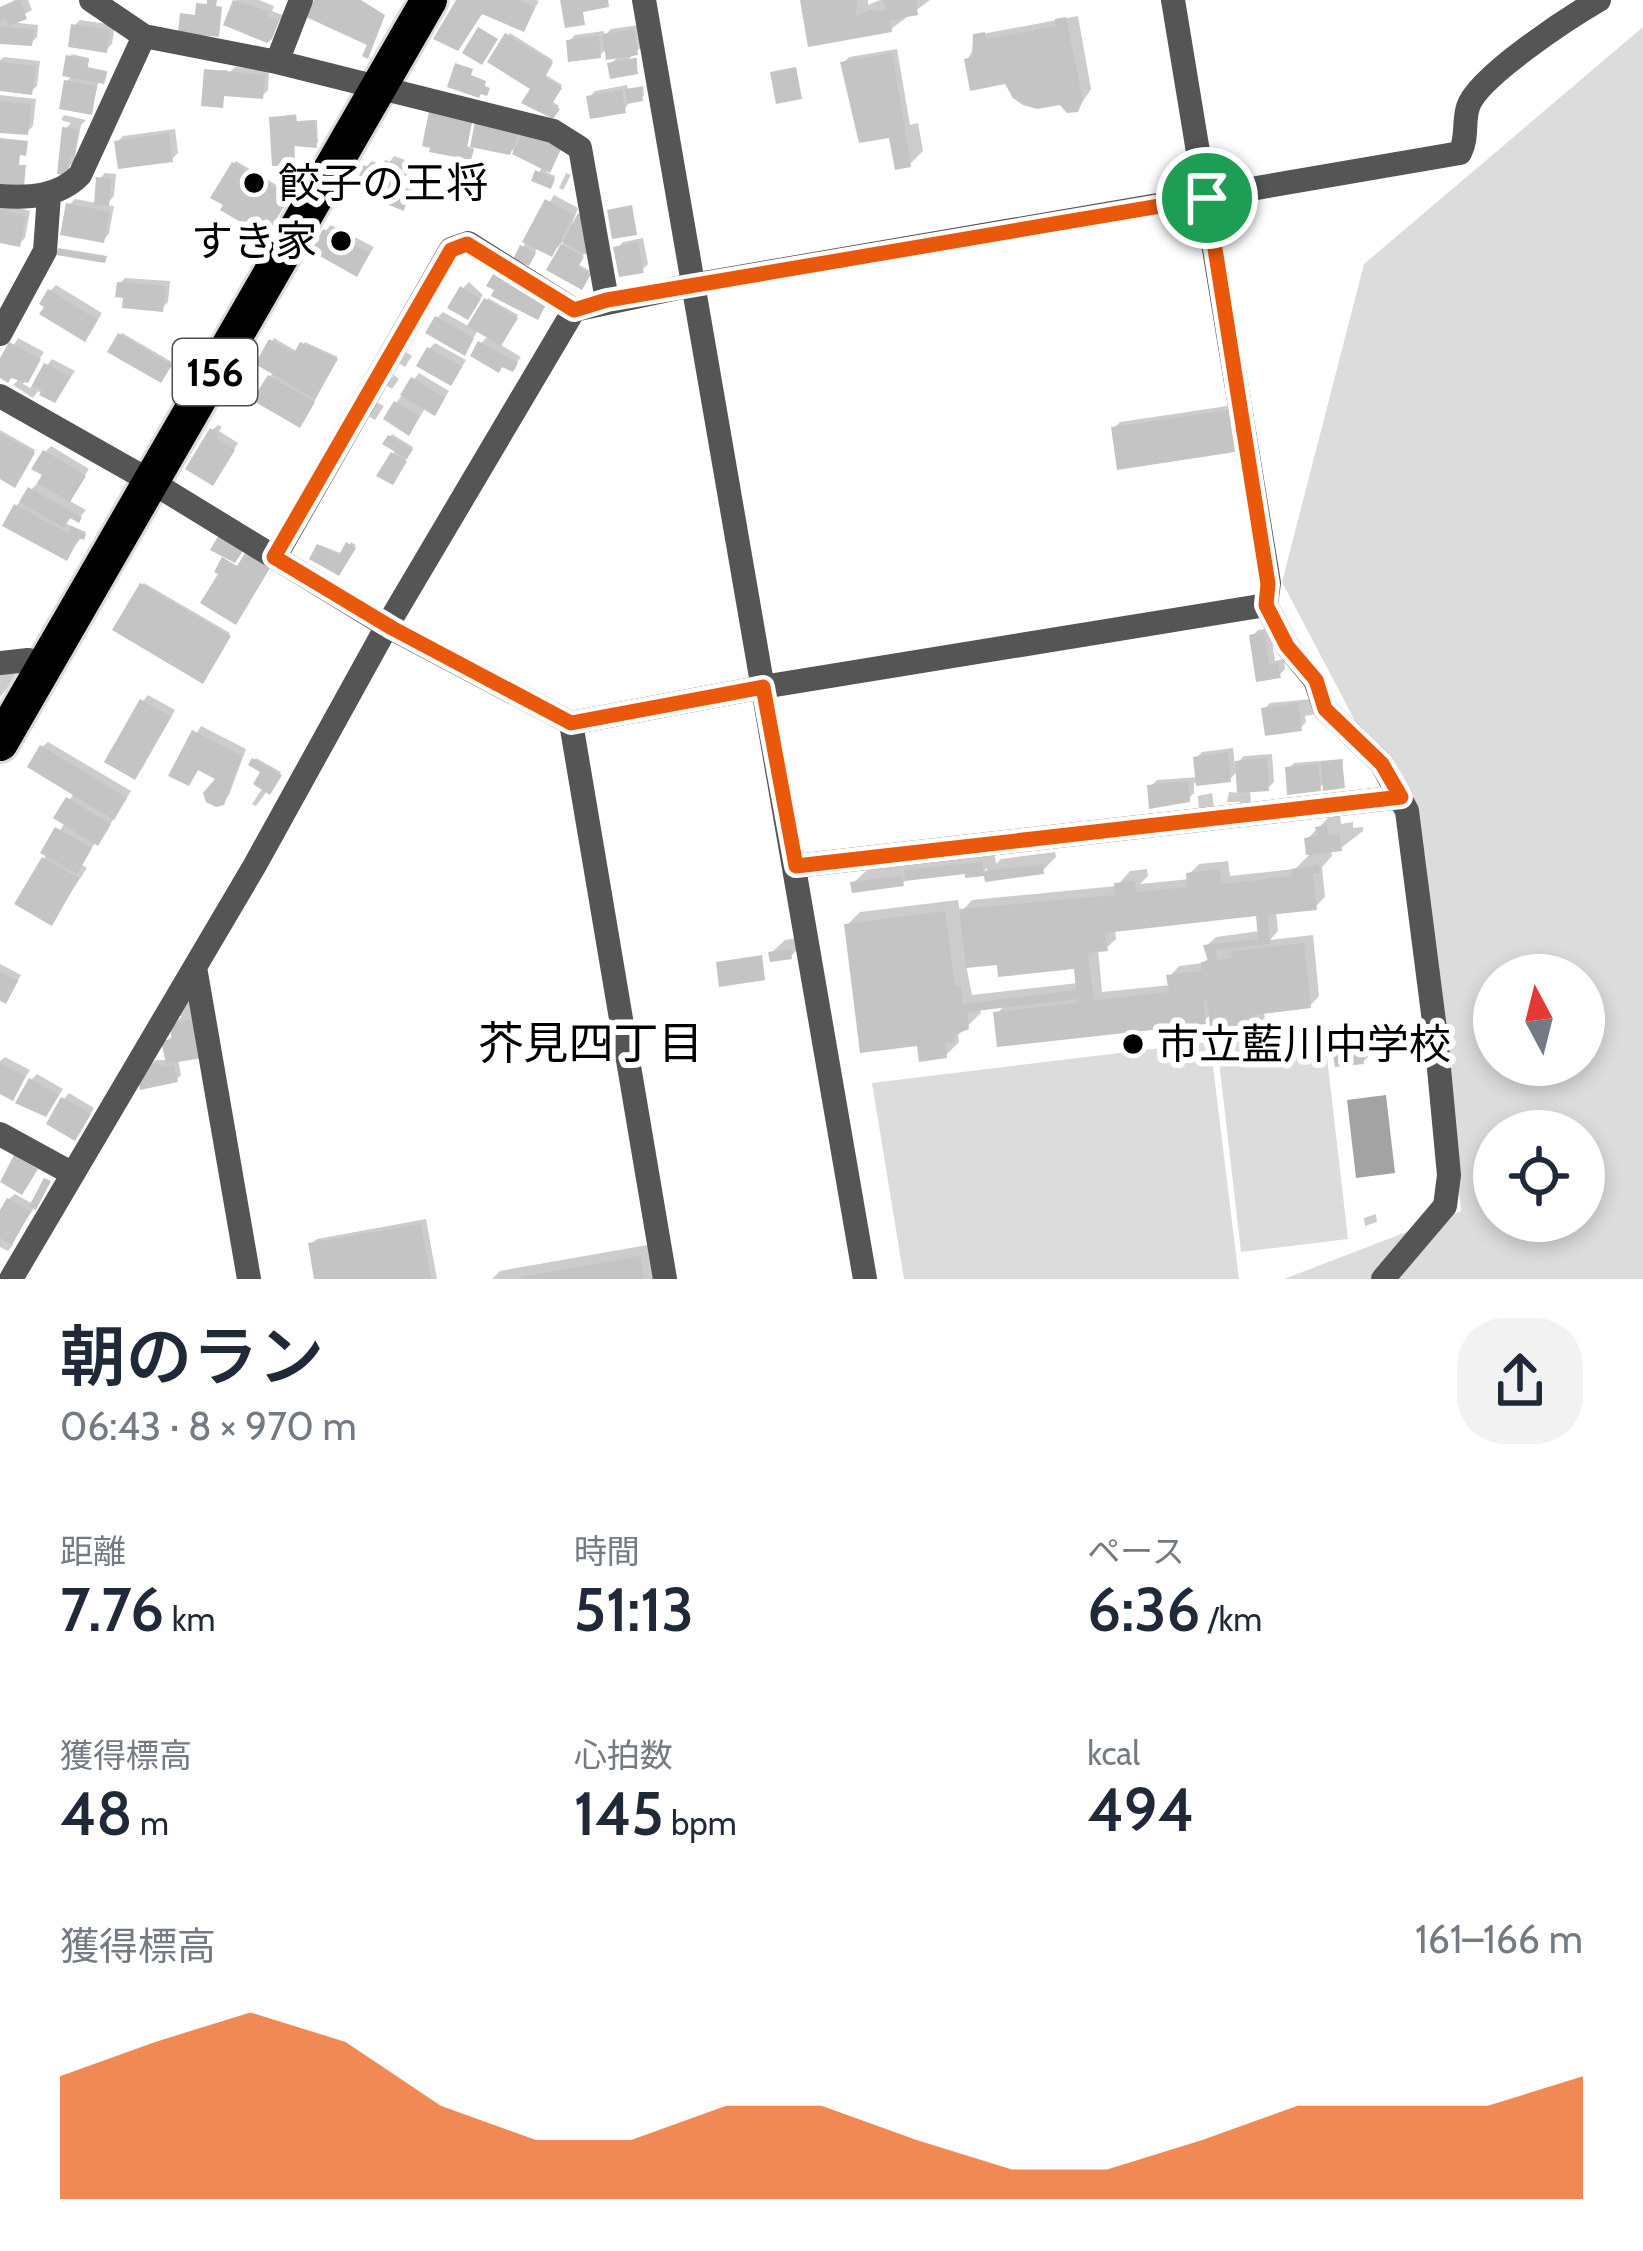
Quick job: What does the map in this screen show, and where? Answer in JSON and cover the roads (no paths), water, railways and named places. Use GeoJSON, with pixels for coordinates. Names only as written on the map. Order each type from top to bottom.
{"type":"FeatureCollection","features":[{"type":"Feature","properties":{"kind":"highway","name":"156"},"geometry":{"type":"LineString","coordinates":[[0,743],[429,0]]}},
{"type":"Feature","properties":{"kind":"street"},"geometry":{"type":"LineString","coordinates":[[91,0],[144,37],[277,62],[553,131],[580,148],[607,300]]}},
{"type":"Feature","properties":{"kind":"street"},"geometry":{"type":"LineString","coordinates":[[277,62],[301,0]]}},
{"type":"Feature","properties":{"kind":"street"},"geometry":{"type":"LineString","coordinates":[[644,0],[866,1279]]}},
{"type":"Feature","properties":{"kind":"street"},"geometry":{"type":"LineString","coordinates":[[1173,0],[1268,584],[1266,605],[1287,646],[1316,680],[1325,709],[1382,764],[1407,811],[1449,1175],[1445,1206],[1382,1279]]}},
{"type":"Feature","properties":{"kind":"street"},"geometry":{"type":"LineString","coordinates":[[11,1279],[574,310],[607,300],[1460,153],[1467,138],[1468,108],[1482,85],[1600,0]]}},
{"type":"Feature","properties":{"kind":"street"},"geometry":{"type":"LineString","coordinates":[[0,196],[49,195],[69,187],[80,175],[144,37]]}},
{"type":"Feature","properties":{"kind":"street"},"geometry":{"type":"LineString","coordinates":[[0,334],[45,251],[49,195]]}},
{"type":"Feature","properties":{"kind":"street"},"geometry":{"type":"LineString","coordinates":[[274,557],[451,250],[467,244],[574,310]]}},
{"type":"Feature","properties":{"kind":"street"},"geometry":{"type":"LineString","coordinates":[[0,396],[387,626],[571,723],[1266,605]]}},
{"type":"Feature","properties":{"kind":"street"},"geometry":{"type":"LineString","coordinates":[[0,663],[28,660],[45,664]]}},
{"type":"Feature","properties":{"kind":"street"},"geometry":{"type":"LineString","coordinates":[[571,723],[665,1279]]}},
{"type":"Feature","properties":{"kind":"street"},"geometry":{"type":"LineString","coordinates":[[796,866],[1401,797]]}},
{"type":"Feature","properties":{"kind":"street"},"geometry":{"type":"LineString","coordinates":[[195,967],[249,1279]]}},
{"type":"Feature","properties":{"kind":"street"},"geometry":{"type":"LineString","coordinates":[[0,1134],[73,1174]]}},
{"type":"Feature","properties":{"kind":"place","name":"餃子の王将"},"geometry":{"type":"Point","coordinates":[254,183]}},
{"type":"Feature","properties":{"kind":"place","name":"すき家"},"geometry":{"type":"Point","coordinates":[341,241]}},
{"type":"Feature","properties":{"kind":"place","name":"市立藍川中学校"},"geometry":{"type":"Point","coordinates":[1133,1044]}},
{"type":"Feature","properties":{"kind":"district","name":"芥見四丁目"},"geometry":{"type":"Point","coordinates":[591,1043]}}]}
